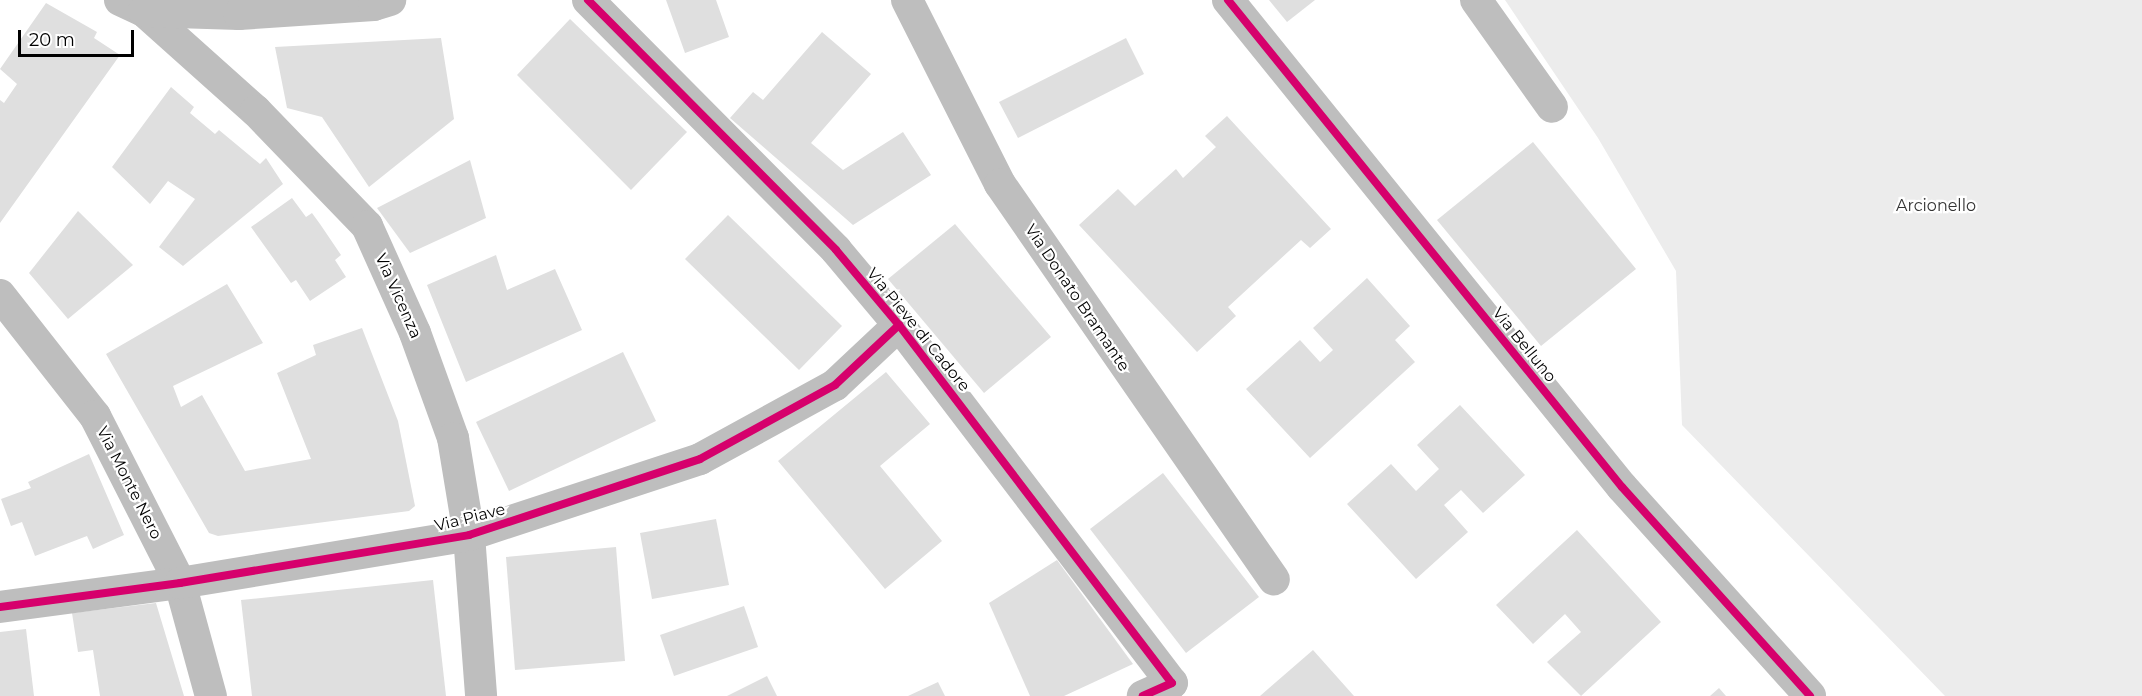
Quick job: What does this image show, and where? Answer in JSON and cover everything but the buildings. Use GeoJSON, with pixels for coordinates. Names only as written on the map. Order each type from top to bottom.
{"type":"FeatureCollection","features":[{"type":"Feature","properties":{"kind":"street"},"geometry":{"type":"LineString","coordinates":[[132,6],[239,14],[374,5],[390,0]]}},
{"type":"Feature","properties":{"kind":"street","name":"Via Pieve di Cadore"},"geometry":{"type":"LineString","coordinates":[[588,0],[836,250],[899,325],[1172,683],[1143,696]]}},
{"type":"Feature","properties":{"kind":"street","name":"Via Donato Bramante"},"geometry":{"type":"LineString","coordinates":[[907,0],[1000,184],[1274,579]]}},
{"type":"Feature","properties":{"kind":"street","name":"Via Belluno"},"geometry":{"type":"LineString","coordinates":[[1228,0],[1622,487],[1810,696]]}},
{"type":"Feature","properties":{"kind":"street"},"geometry":{"type":"LineString","coordinates":[[1476,0],[1552,107]]}},
{"type":"Feature","properties":{"kind":"street","name":"Via Vicenza"},"geometry":{"type":"LineString","coordinates":[[132,6],[256,111],[367,226],[415,333],[453,438],[469,535],[482,696]]}},
{"type":"Feature","properties":{"kind":"street","name":"Via Monte Nero"},"geometry":{"type":"LineString","coordinates":[[0,296],[95,416],[180,583],[211,696]]}},
{"type":"Feature","properties":{"kind":"street","name":"Via Piave"},"geometry":{"type":"LineString","coordinates":[[0,607],[180,583],[469,535],[700,459],[835,385],[899,325]]}},
{"type":"Feature","properties":{"kind":"green space","name":"Arcionello"},"geometry":{"type":"Polygon","coordinates":[[[1505,0],[2142,0],[2142,696],[1945,696],[1682,425],[1676,271],[1598,138],[1505,0]]]}},
{"type":"Feature","properties":{"kind":"cycle path"},"geometry":{"type":"LineString","coordinates":[[588,0],[836,250],[899,325],[1172,683],[1143,696]]}},
{"type":"Feature","properties":{"kind":"cycle path"},"geometry":{"type":"LineString","coordinates":[[1228,0],[1622,487],[1810,696]]}},
{"type":"Feature","properties":{"kind":"cycle path"},"geometry":{"type":"LineString","coordinates":[[0,607],[180,583],[469,535],[700,459],[835,385],[899,325]]}}]}
